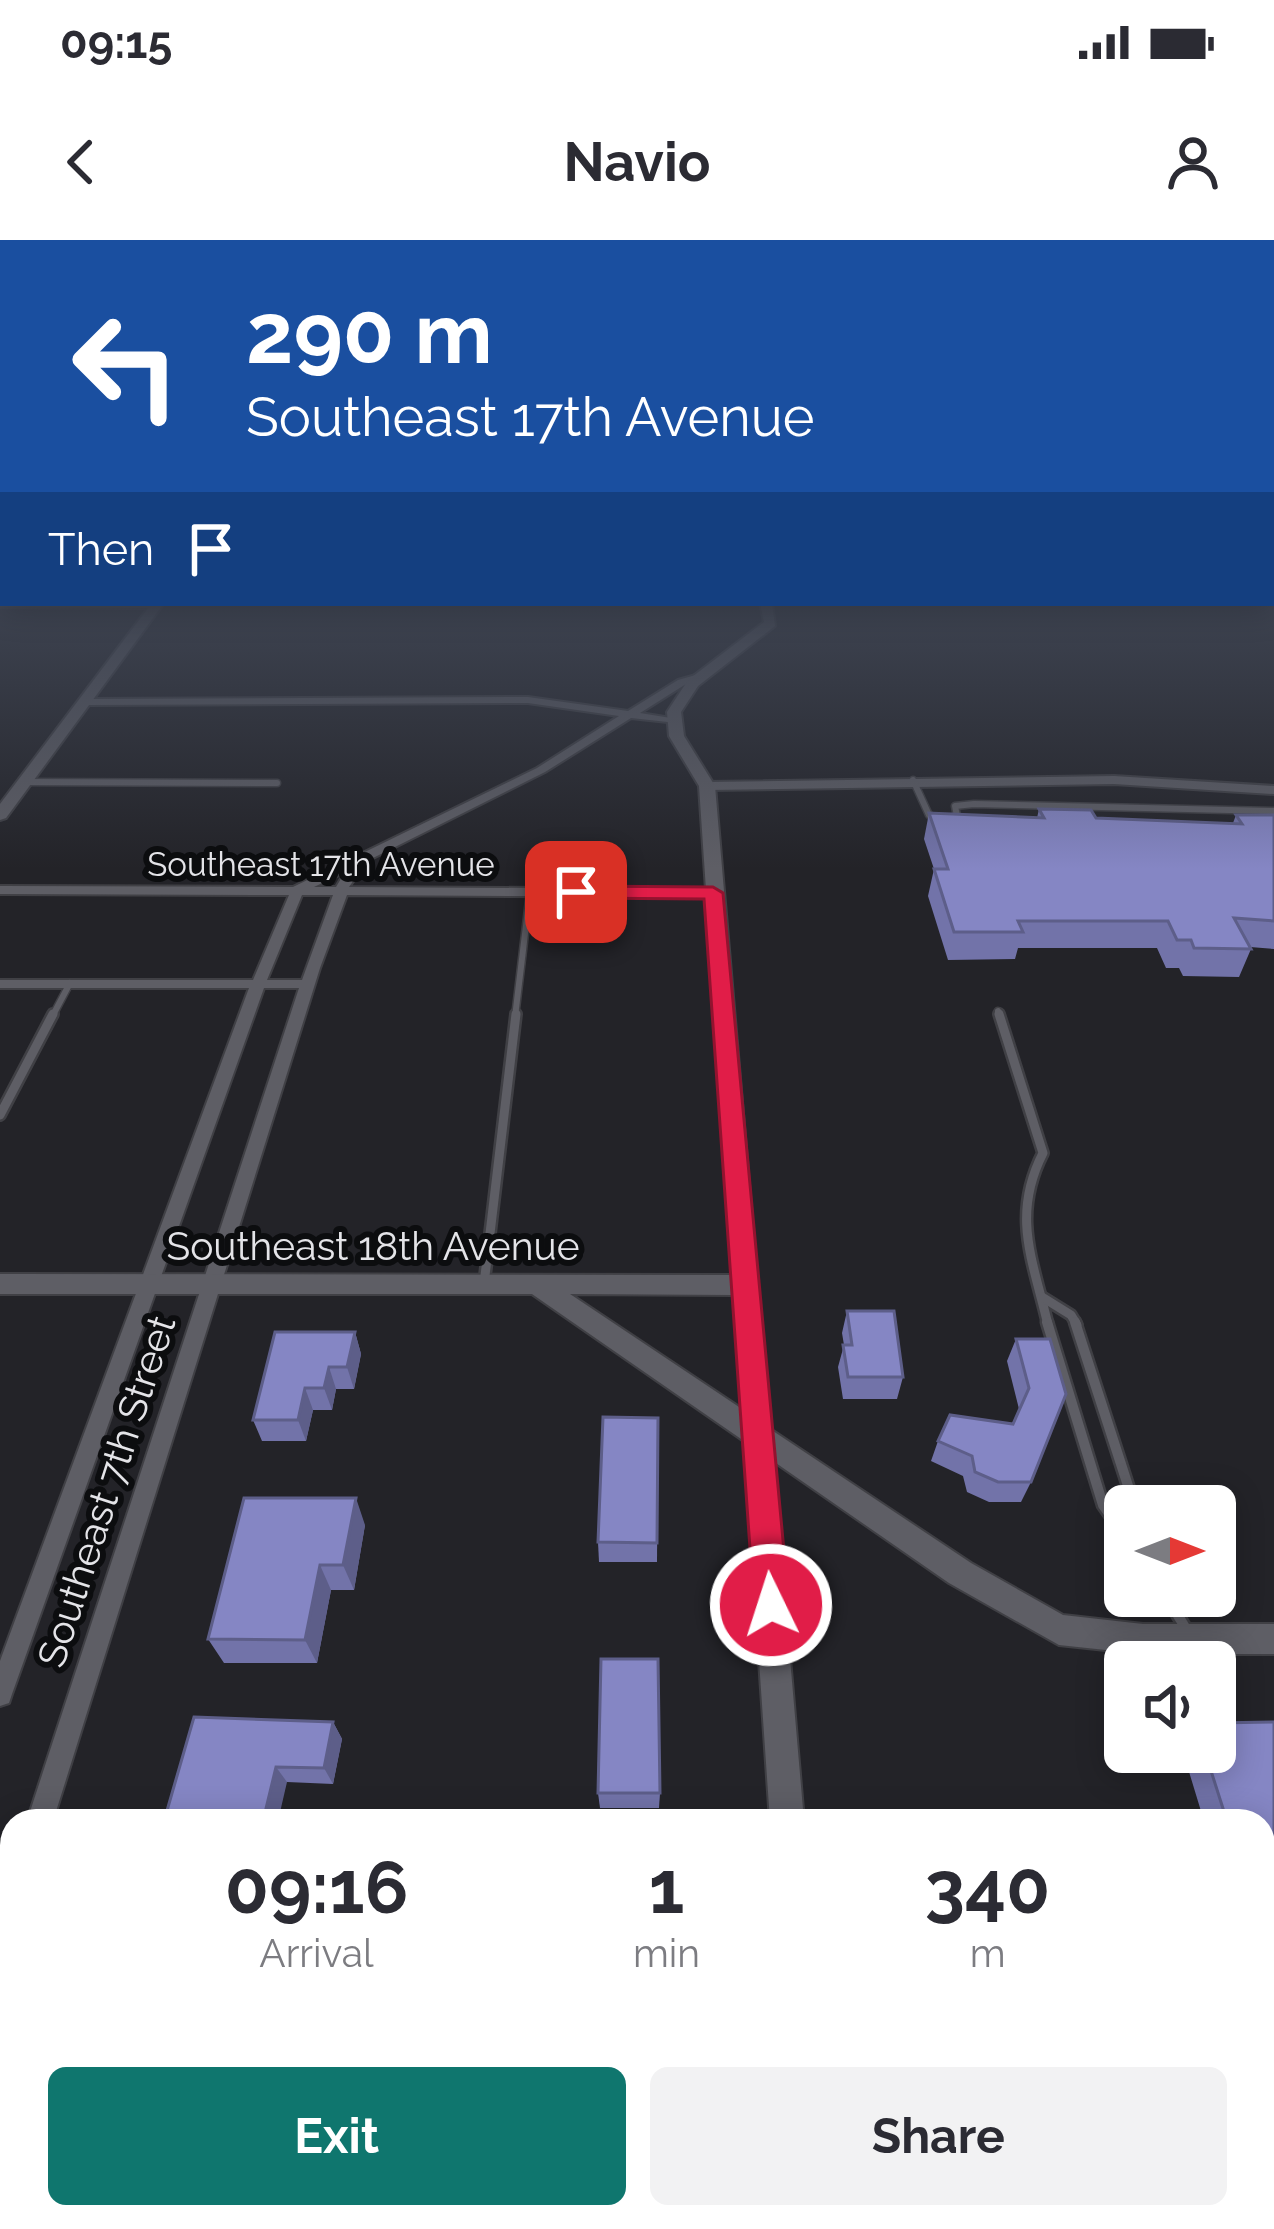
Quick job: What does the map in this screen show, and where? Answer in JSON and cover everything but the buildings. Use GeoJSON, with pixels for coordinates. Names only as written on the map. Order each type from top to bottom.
{"type":"FeatureCollection","features":[{"type":"Feature","properties":{"kind":"street"},"geometry":{"type":"LineString","coordinates":[[0,814],[101,683]]}},
{"type":"Feature","properties":{"kind":"street","name":"Southeast 7th Street"},"geometry":{"type":"LineString","coordinates":[[0,1694],[260,982],[298,890],[541,770],[681,683]]}},
{"type":"Feature","properties":{"kind":"street"},"geometry":{"type":"LineString","coordinates":[[696,683],[674,703],[673,722],[707,786],[787,1809]]}},
{"type":"Feature","properties":{"kind":"street"},"geometry":{"type":"LineString","coordinates":[[87,702],[528,700],[673,722]]}},
{"type":"Feature","properties":{"kind":"street"},"geometry":{"type":"LineString","coordinates":[[707,786],[1133,780],[1274,790]]}},
{"type":"Feature","properties":{"kind":"street","name":"Southeast 7th Street"},"geometry":{"type":"LineString","coordinates":[[44,1809],[308,984],[341,891],[370,851]]}},
{"type":"Feature","properties":{"kind":"street","name":"Southeast 17th Avenue"},"geometry":{"type":"LineString","coordinates":[[0,890],[713,893]]}},
{"type":"Feature","properties":{"kind":"street"},"geometry":{"type":"LineString","coordinates":[[0,984],[308,984]]}},
{"type":"Feature","properties":{"kind":"street","name":"Southeast 18th Avenue"},"geometry":{"type":"LineString","coordinates":[[0,1284],[747,1285]]}},
{"type":"Feature","properties":{"kind":"street"},"geometry":{"type":"LineString","coordinates":[[536,1284],[961,1573],[1059,1630],[1274,1639]]}},
{"type":"Feature","properties":{"kind":"lane"},"geometry":{"type":"LineString","coordinates":[[913,780],[928,814],[973,826]]}},
{"type":"Feature","properties":{"kind":"lane"},"geometry":{"type":"LineString","coordinates":[[25,782],[277,784]]}},
{"type":"Feature","properties":{"kind":"lane"},"geometry":{"type":"LineString","coordinates":[[959,822],[955,806],[974,804],[1274,811]]}},
{"type":"Feature","properties":{"kind":"lane"},"geometry":{"type":"LineString","coordinates":[[484,1284],[530,892]]}},
{"type":"Feature","properties":{"kind":"lane"},"geometry":{"type":"LineString","coordinates":[[0,1114],[70,983]]}},
{"type":"Feature","properties":{"kind":"lane"},"geometry":{"type":"LineString","coordinates":[[998,1011],[1043,1153],[1026,1187],[1023,1216],[1104,1506]]}},
{"type":"Feature","properties":{"kind":"lane"},"geometry":{"type":"LineString","coordinates":[[1042,1297],[1071,1315],[1083,1336],[1128,1485]]}},
{"type":"Feature","properties":{"kind":"lane"},"geometry":{"type":"LineString","coordinates":[[1179,1617],[1192,1639]]}},
{"type":"Feature","properties":{"kind":"route"},"geometry":{"type":"LineString","coordinates":[[576,892],[713,893],[771,1605]]}}]}
